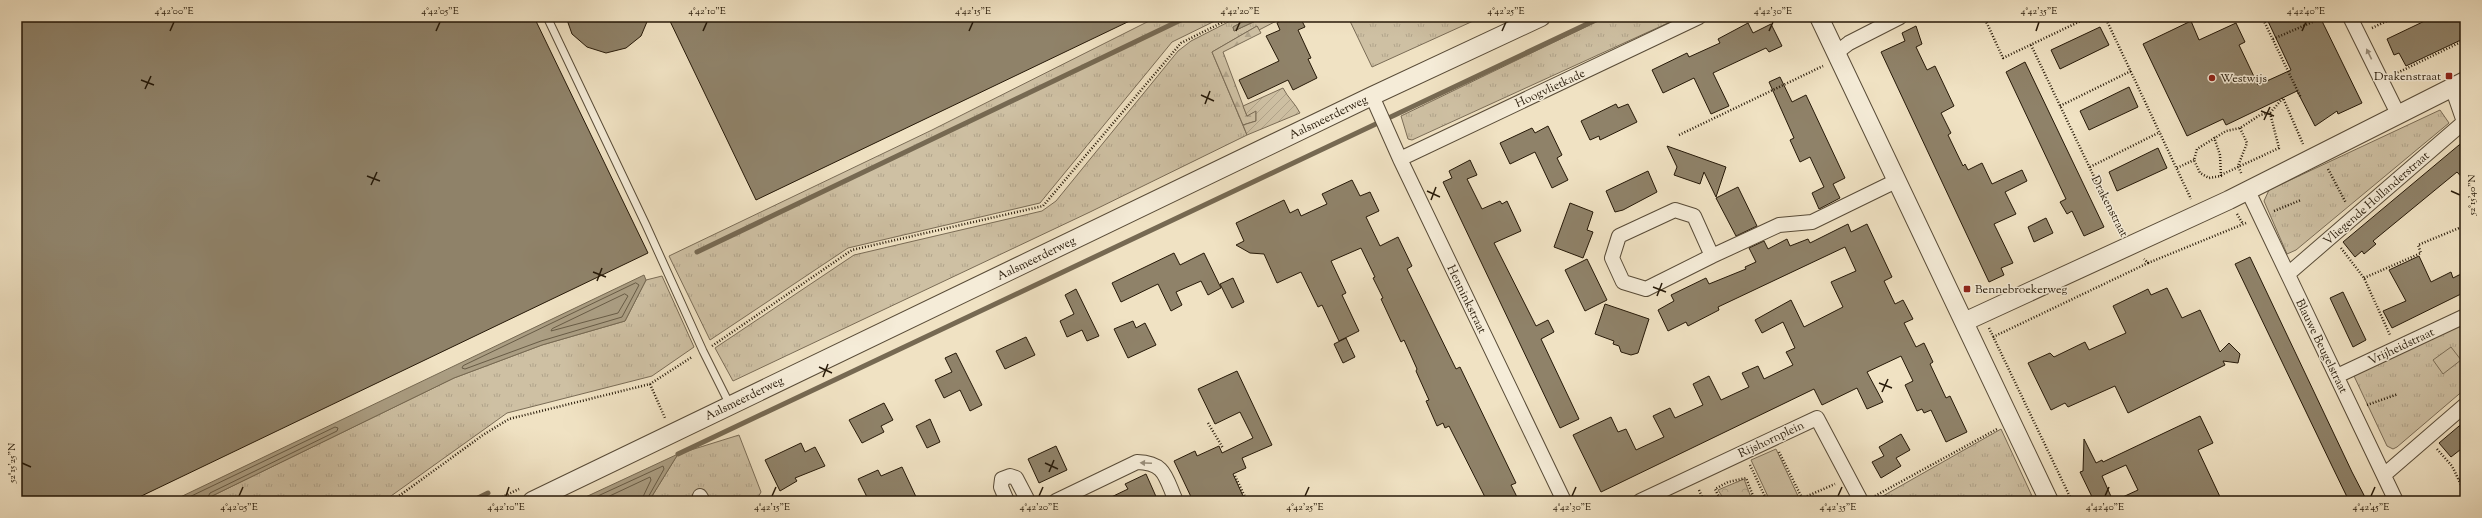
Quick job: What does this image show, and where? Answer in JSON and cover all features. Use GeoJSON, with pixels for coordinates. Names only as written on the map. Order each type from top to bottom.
{"type":"FeatureCollection","features":[{"type":"Feature","properties":{"kind":"street","name":"Aalsmeerderweg"},"geometry":{"type":"LineString","coordinates":[[532,501],[730,405],[1376,103],[1542,17]]}},
{"type":"Feature","properties":{"kind":"street","name":"Hoogvlietkade"},"geometry":{"type":"LineString","coordinates":[[1400,160],[1699,17]]}},
{"type":"Feature","properties":{"kind":"street"},"geometry":{"type":"LineString","coordinates":[[1819,17],[2049,501]]}},
{"type":"Feature","properties":{"kind":"street"},"geometry":{"type":"LineString","coordinates":[[1837,56],[1849,43],[1900,17]]}},
{"type":"Feature","properties":{"kind":"street"},"geometry":{"type":"LineString","coordinates":[[2350,17],[2398,114]]}},
{"type":"Feature","properties":{"kind":"street","name":"Drakenstraat"},"geometry":{"type":"LineString","coordinates":[[1964,322],[2248,191],[2459,84]]}},
{"type":"Feature","properties":{"kind":"street","name":"Vliegende Hollanderstraat"},"geometry":{"type":"LineString","coordinates":[[2288,274],[2464,122],[2459,84]]}},
{"type":"Feature","properties":{"kind":"street","name":"Henninkstraat"},"geometry":{"type":"LineString","coordinates":[[1376,103],[1400,160],[1564,501]]}},
{"type":"Feature","properties":{"kind":"street"},"geometry":{"type":"LineString","coordinates":[[1712,256],[1694,216],[1675,210],[1619,236],[1612,258],[1623,282],[1646,289],[1779,225],[1812,222],[1896,180]]}},
{"type":"Feature","properties":{"kind":"street","name":"Blauwe Beugelstraat"},"geometry":{"type":"LineString","coordinates":[[2248,191],[2396,501]]}},
{"type":"Feature","properties":{"kind":"street","name":"Vrijheidstraat"},"geometry":{"type":"LineString","coordinates":[[2337,376],[2465,316]]}},
{"type":"Feature","properties":{"kind":"street"},"geometry":{"type":"LineString","coordinates":[[2384,475],[2465,405]]}},
{"type":"Feature","properties":{"kind":"street","name":"Rijshornplein"},"geometry":{"type":"LineString","coordinates":[[1640,501],[1816,418],[1848,478],[1867,499]]}},
{"type":"Feature","properties":{"kind":"street"},"geometry":{"type":"LineString","coordinates":[[1056,501],[1137,462],[1152,462],[1159,466],[1176,501]]}},
{"type":"Feature","properties":{"kind":"street"},"geometry":{"type":"LineString","coordinates":[[1007,501],[1001,483],[1005,476],[1016,478],[1028,501]]}},
{"type":"Feature","properties":{"kind":"lane"},"geometry":{"type":"LineString","coordinates":[[547,17],[703,351],[730,405]]}},
{"type":"Feature","properties":{"kind":"path"},"geometry":{"type":"LineString","coordinates":[[392,501],[484,435],[509,419],[650,384],[703,351],[852,250],[1043,206],[1181,43],[1233,17]]}},
{"type":"Feature","properties":{"kind":"path"},"geometry":{"type":"LineString","coordinates":[[1984,17],[2003,58],[2089,17]]}},
{"type":"Feature","properties":{"kind":"path"},"geometry":{"type":"LineString","coordinates":[[2105,17],[2199,213]]}},
{"type":"Feature","properties":{"kind":"path"},"geometry":{"type":"LineString","coordinates":[[2262,17],[2301,98]]}},
{"type":"Feature","properties":{"kind":"path"},"geometry":{"type":"LineString","coordinates":[[2273,40],[2324,17]]}},
{"type":"Feature","properties":{"kind":"path"},"geometry":{"type":"LineString","coordinates":[[2358,34],[2395,17]]}},
{"type":"Feature","properties":{"kind":"path"},"geometry":{"type":"LineString","coordinates":[[2382,82],[2465,40]]}},
{"type":"Feature","properties":{"kind":"path","name":"Drakenstraat"},"geometry":{"type":"LineString","coordinates":[[2031,45],[2121,233],[2130,245]]}},
{"type":"Feature","properties":{"kind":"path"},"geometry":{"type":"LineString","coordinates":[[1680,135],[1837,56]]}},
{"type":"Feature","properties":{"kind":"path"},"geometry":{"type":"LineString","coordinates":[[2060,106],[2130,71]]}},
{"type":"Feature","properties":{"kind":"path"},"geometry":{"type":"LineString","coordinates":[[2270,114],[2279,148],[2238,166],[2221,176],[2209,178],[2200,173],[2194,160],[2196,149],[2226,131],[2240,128],[2260,115],[2270,114],[2284,98],[2314,157],[2354,218]]}},
{"type":"Feature","properties":{"kind":"path"},"geometry":{"type":"LineString","coordinates":[[2240,128],[2247,143],[2238,166],[2248,191]]}},
{"type":"Feature","properties":{"kind":"path","name":"Drakenstraat"},"geometry":{"type":"LineString","coordinates":[[2090,167],[2160,132]]}},
{"type":"Feature","properties":{"kind":"path"},"geometry":{"type":"LineString","coordinates":[[2214,137],[2220,155],[2221,176]]}},
{"type":"Feature","properties":{"kind":"path"},"geometry":{"type":"LineString","coordinates":[[2177,168],[2194,160]]}},
{"type":"Feature","properties":{"kind":"path"},"geometry":{"type":"LineString","coordinates":[[1993,337],[2148,263],[2301,200]]}},
{"type":"Feature","properties":{"kind":"path"},"geometry":{"type":"LineString","coordinates":[[2364,278],[2421,253],[2418,245],[2464,226],[2462,219],[2465,218]]}},
{"type":"Feature","properties":{"kind":"path"},"geometry":{"type":"LineString","coordinates":[[2332,237],[2364,278],[2397,348]]}},
{"type":"Feature","properties":{"kind":"path"},"geometry":{"type":"LineString","coordinates":[[2130,245],[2148,263]]}},
{"type":"Feature","properties":{"kind":"path"},"geometry":{"type":"LineString","coordinates":[[650,384],[665,418]]}},
{"type":"Feature","properties":{"kind":"path"},"geometry":{"type":"LineString","coordinates":[[2353,410],[2398,394]]}},
{"type":"Feature","properties":{"kind":"path"},"geometry":{"type":"LineString","coordinates":[[1867,499],[2011,421]]}},
{"type":"Feature","properties":{"kind":"path"},"geometry":{"type":"LineString","coordinates":[[1208,423],[1223,448]]}},
{"type":"Feature","properties":{"kind":"path"},"geometry":{"type":"LineString","coordinates":[[1772,439],[1802,498]]}},
{"type":"Feature","properties":{"kind":"path"},"geometry":{"type":"LineString","coordinates":[[2420,444],[2435,446],[2452,466],[2465,493]]}},
{"type":"Feature","properties":{"kind":"path"},"geometry":{"type":"LineString","coordinates":[[1720,500],[1715,489],[1728,482],[1746,478],[1756,501],[1767,500],[1744,452]]}},
{"type":"Feature","properties":{"kind":"path"},"geometry":{"type":"LineString","coordinates":[[1235,476],[1246,501]]}},
{"type":"Feature","properties":{"kind":"path"},"geometry":{"type":"LineString","coordinates":[[2459,480],[2465,477]]}},
{"type":"Feature","properties":{"kind":"path"},"geometry":{"type":"LineString","coordinates":[[1796,501],[1848,478]]}},
{"type":"Feature","properties":{"kind":"green space"},"geometry":{"type":"Polygon","coordinates":[[[1157,17],[1223,17],[1172,42],[1040,203],[848,248],[710,340],[669,256],[932,130],[1157,17]]]}},
{"type":"Feature","properties":{"kind":"green space"},"geometry":{"type":"Polygon","coordinates":[[[1238,17],[1252,17],[1233,27],[1234,31],[1264,17],[1284,17],[1259,30],[1257,26],[1212,52],[1247,135],[1090,212],[733,381],[715,348],[854,255],[1042,211],[1056,201],[1178,51],[1191,41],[1238,17]]]}},
{"type":"Feature","properties":{"kind":"green space"},"geometry":{"type":"Polygon","coordinates":[[[1348,17],[1482,17],[1372,67],[1348,17]]]}},
{"type":"Feature","properties":{"kind":"green space"},"geometry":{"type":"Polygon","coordinates":[[[1606,17],[1681,17],[1412,140],[1408,139],[1401,116],[1606,17]]]}},
{"type":"Feature","properties":{"kind":"green space"},"geometry":{"type":"Polygon","coordinates":[[[1257,26],[1261,33],[1223,52],[1247,116],[1256,110],[1256,121],[1243,125],[1212,52],[1257,26]]]}},
{"type":"Feature","properties":{"kind":"green space"},"geometry":{"type":"Polygon","coordinates":[[[1283,88],[1300,113],[1247,135],[1243,125],[1256,121],[1256,111],[1247,116],[1243,106],[1283,88]]]}},
{"type":"Feature","properties":{"kind":"green space"},"geometry":{"type":"Polygon","coordinates":[[[2440,110],[2449,123],[2296,250],[2287,254],[2264,201],[2269,190],[2440,110]]]}},
{"type":"Feature","properties":{"kind":"green space"},"geometry":{"type":"Polygon","coordinates":[[[662,276],[694,347],[652,376],[507,413],[384,501],[208,501],[212,496],[454,378],[542,345],[625,321],[646,280],[662,276]]]}},
{"type":"Feature","properties":{"kind":"green space"},"geometry":{"type":"Polygon","coordinates":[[[2465,320],[2465,389],[2397,447],[2393,449],[2387,446],[2354,376],[2465,320]]]}},
{"type":"Feature","properties":{"kind":"green space"},"geometry":{"type":"Polygon","coordinates":[[[2451,347],[2461,360],[2443,374],[2433,360],[2451,347]]]}},
{"type":"Feature","properties":{"kind":"green space"},"geometry":{"type":"Polygon","coordinates":[[[2001,429],[2032,496],[2028,501],[1874,501],[2001,429]]]}},
{"type":"Feature","properties":{"kind":"green space"},"geometry":{"type":"Polygon","coordinates":[[[739,435],[761,492],[756,501],[649,501],[678,454],[739,435]]]}},
{"type":"Feature","properties":{"kind":"green space"},"geometry":{"type":"Polygon","coordinates":[[[1776,449],[1798,496],[1787,501],[1770,501],[1751,460],[1776,449]]]}},
{"type":"Feature","properties":{"kind":"green space"},"geometry":{"type":"Polygon","coordinates":[[[1744,479],[1752,500],[1725,501],[1718,490],[1744,479]]]}},
{"type":"Feature","properties":{"kind":"water"},"geometry":{"type":"Polygon","coordinates":[[[1252,17],[1264,17],[1234,31],[1233,27],[1252,17]]]}},
{"type":"Feature","properties":{"kind":"water"},"geometry":{"type":"Polygon","coordinates":[[[644,275],[646,280],[625,321],[542,345],[454,378],[212,496],[208,501],[172,501],[644,275]]]}},
{"type":"Feature","properties":{"kind":"water"},"geometry":{"type":"Polygon","coordinates":[[[678,454],[649,501],[577,501],[678,454]]]}},
{"type":"Feature","properties":{"kind":"building"},"geometry":{"type":"Polygon","coordinates":[[[17,17],[534,17],[648,253],[131,501],[17,501],[17,17]]]}},
{"type":"Feature","properties":{"kind":"building"},"geometry":{"type":"Polygon","coordinates":[[[566,17],[649,17],[641,36],[626,48],[606,53],[587,47],[572,34],[566,17]]]}},
{"type":"Feature","properties":{"kind":"building"},"geometry":{"type":"Polygon","coordinates":[[[668,17],[1138,17],[756,200],[668,17]]]}},
{"type":"Feature","properties":{"kind":"building"},"geometry":{"type":"Polygon","coordinates":[[[1289,17],[1300,17],[1305,27],[1298,30],[1311,58],[1308,59],[1317,78],[1293,90],[1288,80],[1248,99],[1239,80],[1279,61],[1266,36],[1280,30],[1277,23],[1289,17]]]}},
{"type":"Feature","properties":{"kind":"building"},"geometry":{"type":"Polygon","coordinates":[[[2266,17],[2320,17],[2362,103],[2338,114],[2337,111],[2315,126],[2297,91],[2226,125],[2223,119],[2187,136],[2143,44],[2191,21],[2199,40],[2236,23],[2245,42],[2239,45],[2258,85],[2291,70],[2266,17]]]}},
{"type":"Feature","properties":{"kind":"building"},"geometry":{"type":"Polygon","coordinates":[[[2433,17],[2462,17],[2465,23],[2465,38],[2406,66],[2399,53],[2394,55],[2387,39],[2433,17]]]}},
{"type":"Feature","properties":{"kind":"building"},"geometry":{"type":"Polygon","coordinates":[[[1748,23],[1753,33],[1771,24],[1782,46],[1769,52],[1766,48],[1713,73],[1729,106],[1711,114],[1694,78],[1663,93],[1652,70],[1687,53],[1689,57],[1720,43],[1718,39],[1748,23]]]}},
{"type":"Feature","properties":{"kind":"building"},"geometry":{"type":"Polygon","coordinates":[[[1916,26],[1922,44],[1916,47],[1927,70],[1935,66],[1954,106],[1941,113],[1951,133],[1948,135],[1963,166],[1965,164],[1968,170],[1982,163],[1992,184],[2022,170],[2027,181],[2005,192],[2016,214],[1994,224],[2013,263],[2001,268],[2004,275],[1989,282],[1881,52],[1905,41],[1902,33],[1916,26]]]}},
{"type":"Feature","properties":{"kind":"building"},"geometry":{"type":"Polygon","coordinates":[[[2100,27],[2109,45],[2060,69],[2051,50],[2100,27]]]}},
{"type":"Feature","properties":{"kind":"building"},"geometry":{"type":"Polygon","coordinates":[[[2025,62],[2104,227],[2084,236],[2072,211],[2067,214],[2060,202],[2066,199],[2006,72],[2025,62]]]}},
{"type":"Feature","properties":{"kind":"building"},"geometry":{"type":"Polygon","coordinates":[[[1780,77],[1792,102],[1806,95],[1845,178],[1833,184],[1840,198],[1819,209],[1812,193],[1824,187],[1810,157],[1800,162],[1790,140],[1794,138],[1769,82],[1780,77]]]}},
{"type":"Feature","properties":{"kind":"building"},"geometry":{"type":"Polygon","coordinates":[[[2129,87],[2138,107],[2089,130],[2080,111],[2129,87]]]}},
{"type":"Feature","properties":{"kind":"building"},"geometry":{"type":"Polygon","coordinates":[[[1616,104],[1618,108],[1628,104],[1637,122],[1600,140],[1599,136],[1590,140],[1581,121],[1616,104]]]}},
{"type":"Feature","properties":{"kind":"building"},"geometry":{"type":"Polygon","coordinates":[[[1548,126],[1562,155],[1557,158],[1568,180],[1552,188],[1535,152],[1510,164],[1500,143],[1532,128],[1535,133],[1548,126]]]}},
{"type":"Feature","properties":{"kind":"building"},"geometry":{"type":"Polygon","coordinates":[[[2465,140],[2465,181],[2457,172],[2373,241],[2376,244],[2364,254],[2362,251],[2355,257],[2343,242],[2465,140]]]}},
{"type":"Feature","properties":{"kind":"building"},"geometry":{"type":"Polygon","coordinates":[[[1667,146],[1726,167],[1716,197],[1704,172],[1700,184],[1674,175],[1677,167],[1667,146]]]}},
{"type":"Feature","properties":{"kind":"building"},"geometry":{"type":"Polygon","coordinates":[[[2158,148],[2167,168],[2117,191],[2109,172],[2158,148]]]}},
{"type":"Feature","properties":{"kind":"building"},"geometry":{"type":"Polygon","coordinates":[[[1470,160],[1477,175],[1467,179],[1482,209],[1500,201],[1502,204],[1507,201],[1521,231],[1494,243],[1536,326],[1548,320],[1554,332],[1541,339],[1579,419],[1560,428],[1443,182],[1452,178],[1449,171],[1470,160]]]}},
{"type":"Feature","properties":{"kind":"building"},"geometry":{"type":"Polygon","coordinates":[[[1648,171],[1657,192],[1623,210],[1615,212],[1606,191],[1648,171]]]}},
{"type":"Feature","properties":{"kind":"building"},"geometry":{"type":"Polygon","coordinates":[[[1352,180],[1360,196],[1370,192],[1379,211],[1366,217],[1380,246],[1398,237],[1412,266],[1407,269],[1456,369],[1460,367],[1516,483],[1511,485],[1519,501],[1487,501],[1449,426],[1445,428],[1443,423],[1437,426],[1426,401],[1429,400],[1416,371],[1417,369],[1404,340],[1401,342],[1381,299],[1383,298],[1373,278],[1375,277],[1361,248],[1331,261],[1346,293],[1342,295],[1359,331],[1339,341],[1322,305],[1318,307],[1301,272],[1277,283],[1264,254],[1250,253],[1236,245],[1244,241],[1236,223],[1284,200],[1290,213],[1298,209],[1301,216],[1327,204],[1322,194],[1352,180]]]}},
{"type":"Feature","properties":{"kind":"building"},"geometry":{"type":"Polygon","coordinates":[[[1738,187],[1757,226],[1736,236],[1716,198],[1738,187]]]}},
{"type":"Feature","properties":{"kind":"building"},"geometry":{"type":"Polygon","coordinates":[[[1570,203],[1593,212],[1587,230],[1593,232],[1583,258],[1554,247],[1570,203]]]}},
{"type":"Feature","properties":{"kind":"building"},"geometry":{"type":"Polygon","coordinates":[[[2046,218],[2053,233],[2034,242],[2028,227],[2046,218]]]}},
{"type":"Feature","properties":{"kind":"building"},"geometry":{"type":"Polygon","coordinates":[[[1848,224],[1851,232],[1867,224],[1892,277],[1884,281],[1895,304],[1903,300],[1913,319],[1904,323],[1916,347],[1924,343],[1933,362],[1930,364],[1946,398],[1950,396],[1967,432],[1946,442],[1931,410],[1924,413],[1922,409],[1917,411],[1905,385],[1913,381],[1901,356],[1867,372],[1883,402],[1867,409],[1857,388],[1822,405],[1814,389],[1601,492],[1573,435],[1611,417],[1618,432],[1626,429],[1636,450],[1664,437],[1653,416],[1670,408],[1675,418],[1703,405],[1693,384],[1709,376],[1721,400],[1749,387],[1742,373],[1758,366],[1764,379],[1793,365],[1786,352],[1795,348],[1783,322],[1762,333],[1755,320],[1791,300],[1804,327],[1843,307],[1831,282],[1856,271],[1845,247],[1718,307],[1719,310],[1688,326],[1686,322],[1668,331],[1658,310],[1674,301],[1671,295],[1706,278],[1709,284],[1746,269],[1745,267],[1756,262],[1749,248],[1764,241],[1768,249],[1787,239],[1790,246],[1808,239],[1810,243],[1848,224]]]}},
{"type":"Feature","properties":{"kind":"building"},"geometry":{"type":"Polygon","coordinates":[[[1174,253],[1180,265],[1204,253],[1221,288],[1208,295],[1201,281],[1176,292],[1182,305],[1171,311],[1158,284],[1121,302],[1112,283],[1174,253]]]}},
{"type":"Feature","properties":{"kind":"building"},"geometry":{"type":"Polygon","coordinates":[[[2419,256],[2431,282],[2451,272],[2453,278],[2465,272],[2465,292],[2392,328],[2383,311],[2406,301],[2389,270],[2419,256]]]}},
{"type":"Feature","properties":{"kind":"building"},"geometry":{"type":"Polygon","coordinates":[[[2250,257],[2367,501],[2349,501],[2235,264],[2250,257]]]}},
{"type":"Feature","properties":{"kind":"building"},"geometry":{"type":"Polygon","coordinates":[[[1587,259],[1607,300],[1585,311],[1565,270],[1587,259]]]}},
{"type":"Feature","properties":{"kind":"building"},"geometry":{"type":"Polygon","coordinates":[[[1233,278],[1244,302],[1232,308],[1220,284],[1233,278]]]}},
{"type":"Feature","properties":{"kind":"building"},"geometry":{"type":"Polygon","coordinates":[[[2167,288],[2182,318],[2200,310],[2220,352],[2229,343],[2240,354],[2238,363],[2223,361],[2225,365],[2128,413],[2115,386],[2068,407],[2065,403],[2051,410],[2028,363],[2050,353],[2054,357],[2085,342],[2089,350],[2126,333],[2113,306],[2148,289],[2151,295],[2167,288]]]}},
{"type":"Feature","properties":{"kind":"building"},"geometry":{"type":"Polygon","coordinates":[[[1076,289],[1099,336],[1087,341],[1082,330],[1067,337],[1060,321],[1074,314],[1065,295],[1076,289]]]}},
{"type":"Feature","properties":{"kind":"building"},"geometry":{"type":"Polygon","coordinates":[[[2343,292],[2366,340],[2353,347],[2330,298],[2343,292]]]}},
{"type":"Feature","properties":{"kind":"building"},"geometry":{"type":"Polygon","coordinates":[[[1605,304],[1649,319],[1638,353],[1631,355],[1621,352],[1619,346],[1613,344],[1614,341],[1595,334],[1605,304]]]}},
{"type":"Feature","properties":{"kind":"building"},"geometry":{"type":"Polygon","coordinates":[[[1133,321],[1136,328],[1145,323],[1156,345],[1128,358],[1114,329],[1133,321]]]}},
{"type":"Feature","properties":{"kind":"building"},"geometry":{"type":"Polygon","coordinates":[[[1026,337],[1035,355],[1005,369],[996,351],[1026,337]]]}},
{"type":"Feature","properties":{"kind":"building"},"geometry":{"type":"Polygon","coordinates":[[[1346,338],[1355,357],[1343,363],[1334,344],[1346,338]]]}},
{"type":"Feature","properties":{"kind":"building"},"geometry":{"type":"Polygon","coordinates":[[[956,353],[982,405],[970,411],[960,390],[944,398],[935,380],[952,372],[945,358],[956,353]]]}},
{"type":"Feature","properties":{"kind":"building"},"geometry":{"type":"Polygon","coordinates":[[[1237,371],[1272,445],[1242,458],[1246,468],[1233,474],[1243,496],[1232,501],[1193,501],[1174,461],[1195,451],[1197,456],[1219,446],[1222,453],[1253,438],[1240,412],[1215,424],[1198,389],[1237,371]]]}},
{"type":"Feature","properties":{"kind":"building"},"geometry":{"type":"Polygon","coordinates":[[[884,403],[893,420],[881,426],[884,432],[862,443],[849,420],[884,403]]]}},
{"type":"Feature","properties":{"kind":"building"},"geometry":{"type":"Polygon","coordinates":[[[2200,416],[2213,443],[2198,450],[2222,501],[2114,501],[2138,490],[2126,465],[2102,476],[2113,501],[2094,501],[2080,472],[2083,471],[2084,439],[2096,463],[2102,460],[2103,462],[2200,416]]]}},
{"type":"Feature","properties":{"kind":"building"},"geometry":{"type":"Polygon","coordinates":[[[930,419],[940,442],[927,448],[916,426],[930,419]]]}},
{"type":"Feature","properties":{"kind":"building"},"geometry":{"type":"Polygon","coordinates":[[[2465,421],[2465,446],[2451,457],[2439,443],[2465,421]]]}},
{"type":"Feature","properties":{"kind":"building"},"geometry":{"type":"Polygon","coordinates":[[[1901,434],[1910,450],[1896,458],[1901,466],[1881,478],[1872,462],[1884,456],[1879,447],[1901,434]]]}},
{"type":"Feature","properties":{"kind":"building"},"geometry":{"type":"Polygon","coordinates":[[[801,443],[805,452],[815,447],[825,466],[795,478],[797,481],[780,491],[765,460],[801,443]]]}},
{"type":"Feature","properties":{"kind":"building"},"geometry":{"type":"Polygon","coordinates":[[[1056,446],[1067,470],[1039,483],[1028,459],[1056,446]]]}},
{"type":"Feature","properties":{"kind":"building"},"geometry":{"type":"Polygon","coordinates":[[[902,467],[918,501],[869,501],[858,479],[878,470],[881,476],[902,467]]]}},
{"type":"Feature","properties":{"kind":"building"},"geometry":{"type":"Polygon","coordinates":[[[1146,474],[1158,501],[1103,501],[1128,489],[1125,484],[1146,474]]]}},
{"type":"Feature","properties":{"kind":"waterway"},"geometry":{"type":"LineString","coordinates":[[697,252],[1187,17]]}},
{"type":"Feature","properties":{"kind":"waterway"},"geometry":{"type":"LineString","coordinates":[[678,454],[1602,17]]}},
{"type":"Feature","properties":{"kind":"waterway"},"geometry":{"type":"LineString","coordinates":[[472,501],[488,493]]}},
{"type":"Feature","properties":{"kind":"place","name":"Drakenstraat"},"geometry":{"type":"Point","coordinates":[2449,76]}},
{"type":"Feature","properties":{"kind":"place","name":"Westwijs"},"geometry":{"type":"Point","coordinates":[2212,78]}},
{"type":"Feature","properties":{"kind":"place","name":"Bennebroekerweg"},"geometry":{"type":"Point","coordinates":[1967,289]}}]}
